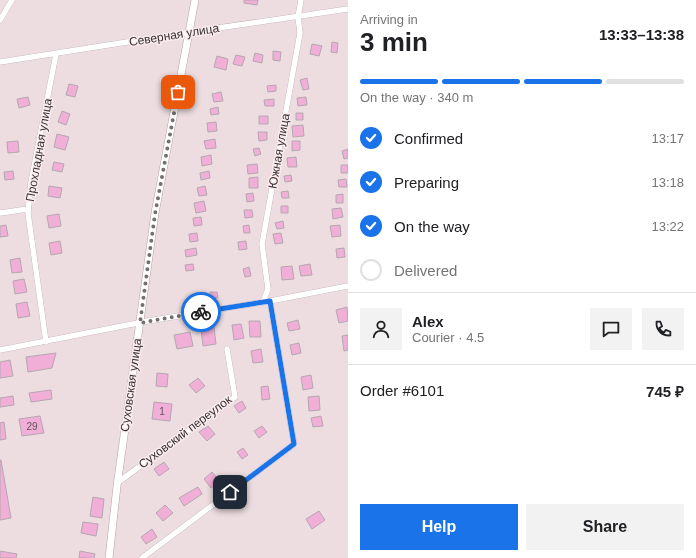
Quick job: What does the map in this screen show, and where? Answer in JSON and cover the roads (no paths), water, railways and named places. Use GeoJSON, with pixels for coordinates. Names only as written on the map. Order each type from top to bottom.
{"type":"FeatureCollection","features":[{"type":"Feature","properties":{"kind":"street"},"geometry":{"type":"LineString","coordinates":[[0,20],[12,0]]}},
{"type":"Feature","properties":{"kind":"street","name":"Суховская улица"},"geometry":{"type":"LineString","coordinates":[[109,558],[117,483],[155,214],[195,0]]}},
{"type":"Feature","properties":{"kind":"street","name":"Южная улица"},"geometry":{"type":"LineString","coordinates":[[263,302],[268,289],[262,244],[300,33],[298,16],[301,0]]}},
{"type":"Feature","properties":{"kind":"street","name":"Северная улица"},"geometry":{"type":"LineString","coordinates":[[0,62],[189,32],[348,9]]}},
{"type":"Feature","properties":{"kind":"street","name":"Прохладная улица"},"geometry":{"type":"LineString","coordinates":[[46,342],[28,209],[31,182],[56,54]]}},
{"type":"Feature","properties":{"kind":"street"},"geometry":{"type":"LineString","coordinates":[[0,213],[28,209]]}},
{"type":"Feature","properties":{"kind":"street"},"geometry":{"type":"LineString","coordinates":[[0,350],[140,323],[348,286]]}},
{"type":"Feature","properties":{"kind":"street"},"geometry":{"type":"LineString","coordinates":[[142,558],[294,444],[270,301]]}},
{"type":"Feature","properties":{"kind":"street","name":"Суховский переулок"},"geometry":{"type":"LineString","coordinates":[[117,483],[235,396],[227,349]]}}]}
